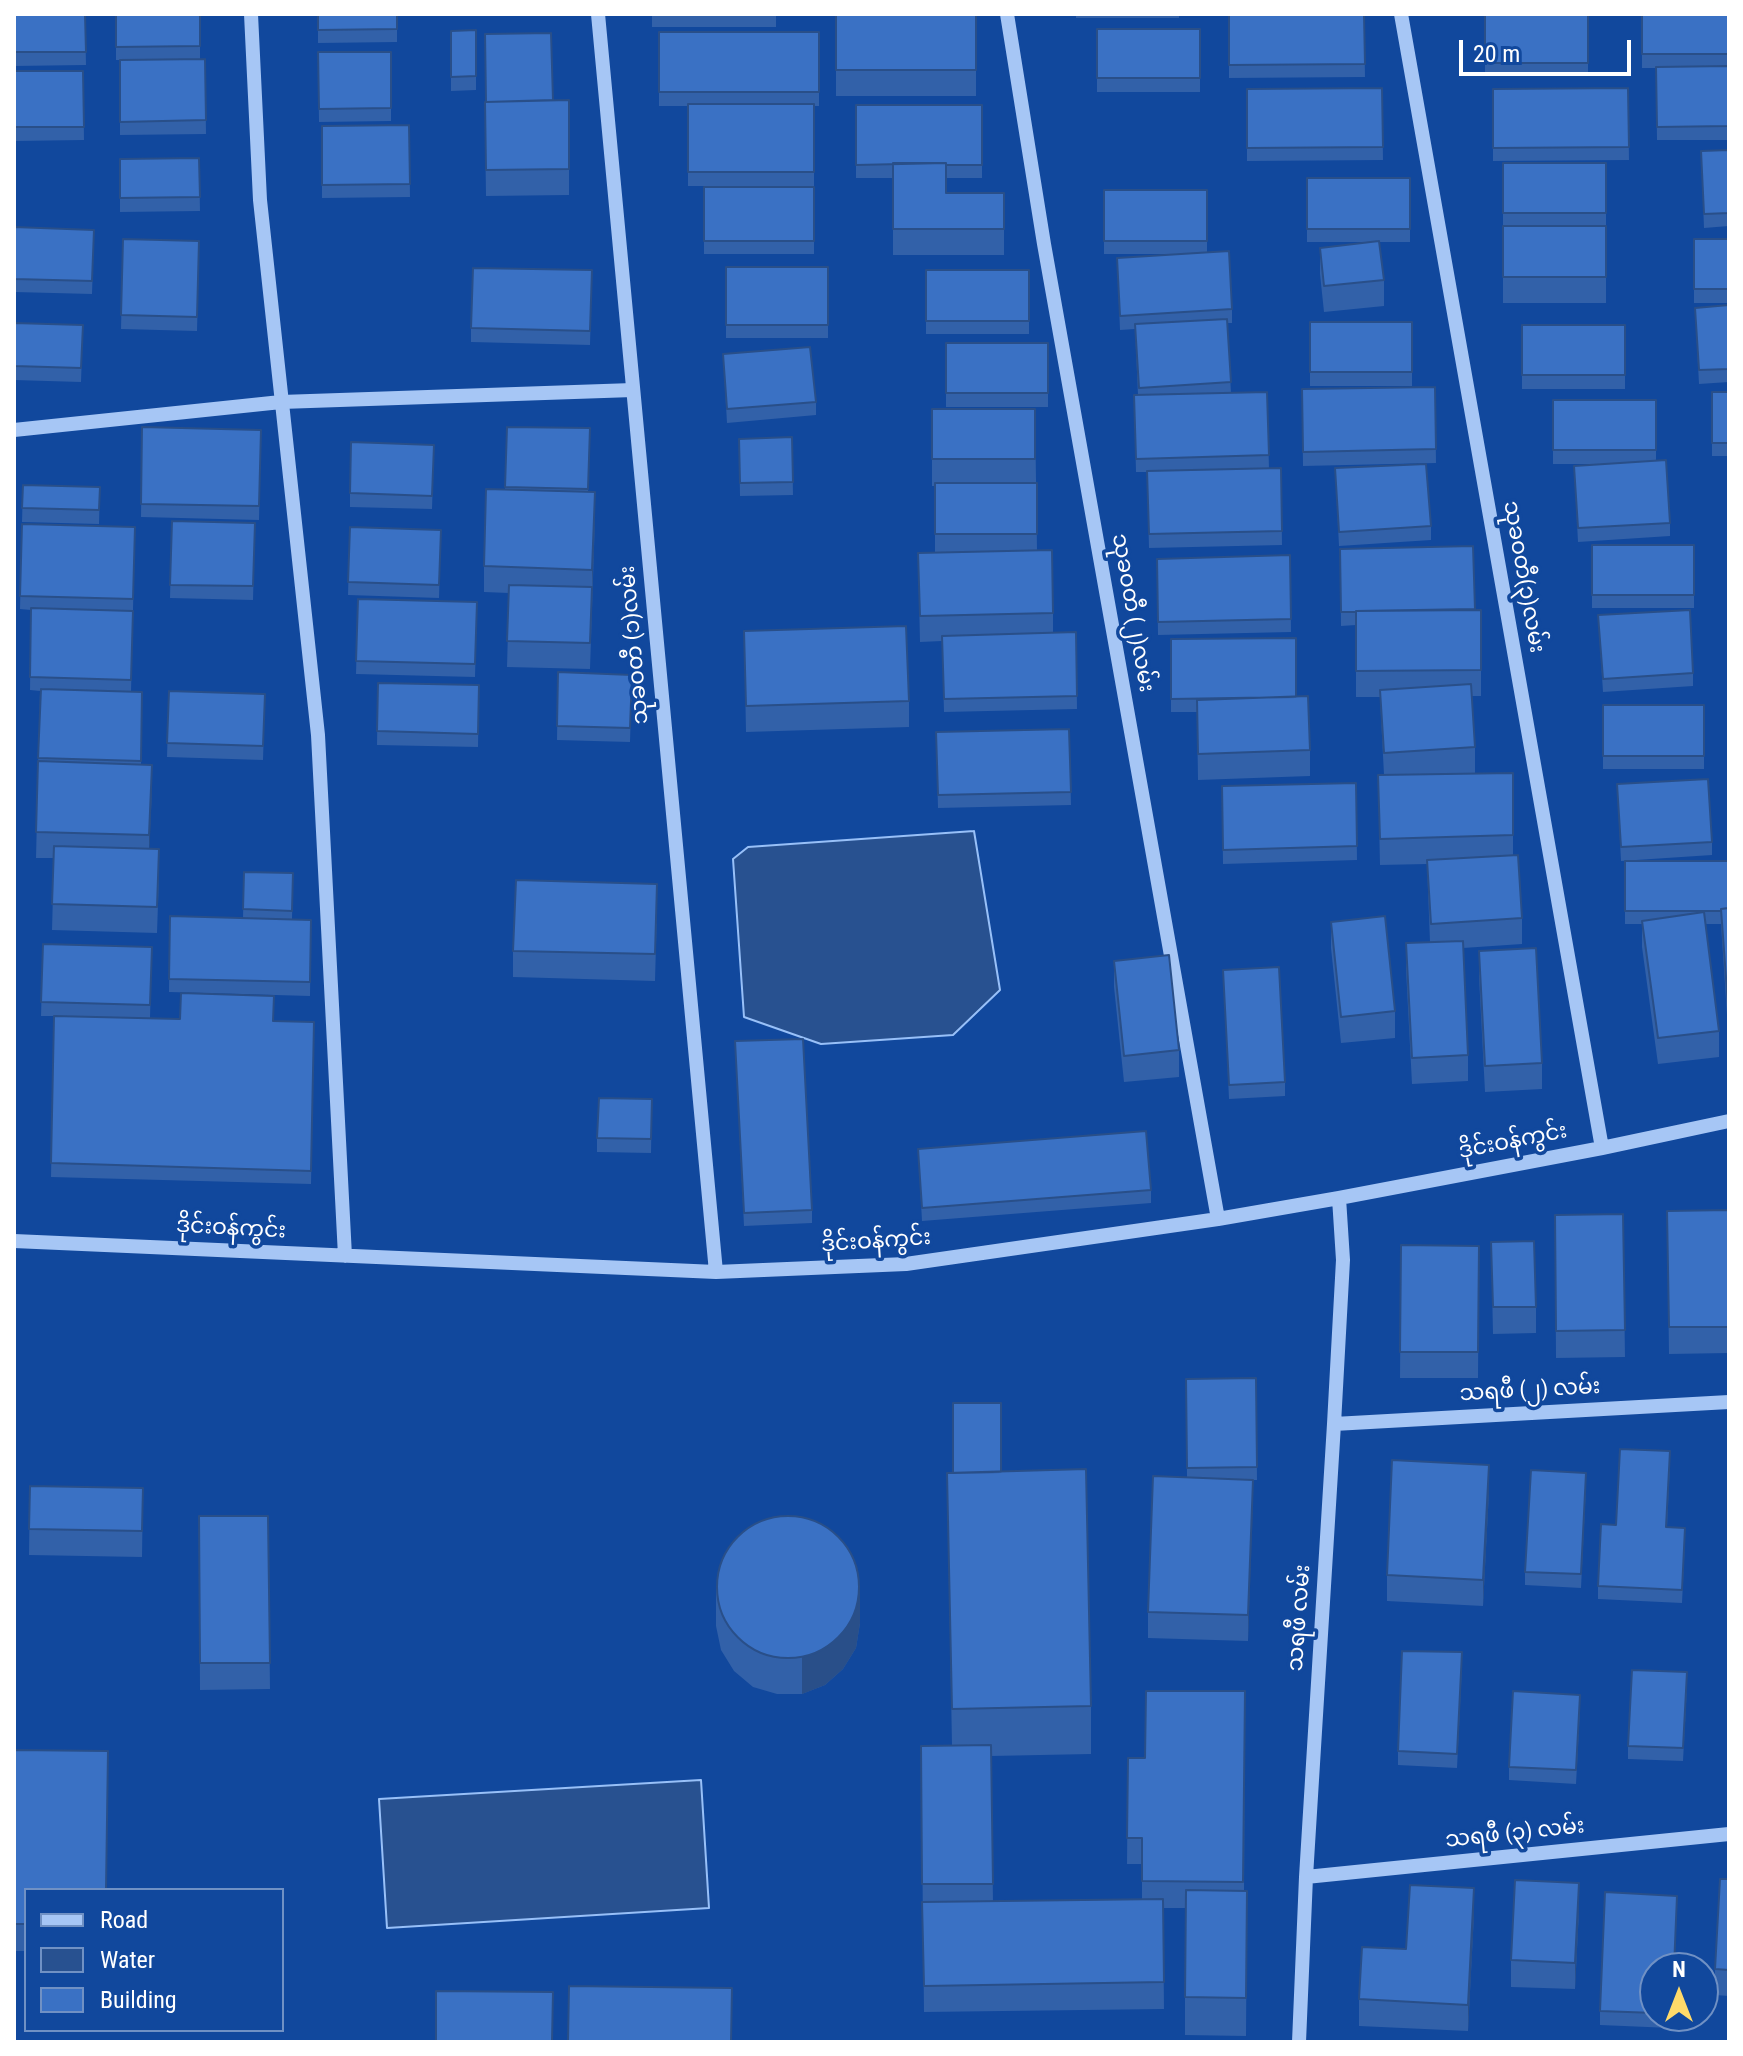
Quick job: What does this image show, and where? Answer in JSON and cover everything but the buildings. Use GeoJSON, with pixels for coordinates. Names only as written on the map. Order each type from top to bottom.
{"type":"FeatureCollection","features":[{"type":"Feature","properties":{"kind":"street"},"geometry":{"type":"LineString","coordinates":[[251,14],[260,200],[318,735],[345,1256]]}},
{"type":"Feature","properties":{"kind":"street","name":"သုခဝတီ (၁)လမ်း"},"geometry":{"type":"LineString","coordinates":[[598,14],[716,1272]]}},
{"type":"Feature","properties":{"kind":"street","name":"သုခဝတီ (၂)လမ်း"},"geometry":{"type":"LineString","coordinates":[[1007,14],[1044,244],[1218,1219]]}},
{"type":"Feature","properties":{"kind":"street","name":"သုခဝတီ(၃)လမ်း"},"geometry":{"type":"LineString","coordinates":[[1401,14],[1602,1148]]}},
{"type":"Feature","properties":{"kind":"street"},"geometry":{"type":"LineString","coordinates":[[14,430],[281,402],[633,390]]}},
{"type":"Feature","properties":{"kind":"street","name":"ဒိုင်းဝန်ကွင်း"},"geometry":{"type":"LineString","coordinates":[[14,1241],[716,1272],[906,1264],[1218,1219],[1339,1198],[1729,1121]]}},
{"type":"Feature","properties":{"kind":"street","name":"သရဖီ လမ်း"},"geometry":{"type":"LineString","coordinates":[[1299,2042],[1343,1260],[1339,1198]]}},
{"type":"Feature","properties":{"kind":"street","name":"သရဖီ (၂) လမ်း"},"geometry":{"type":"LineString","coordinates":[[1334,1424],[1729,1402]]}},
{"type":"Feature","properties":{"kind":"street","name":"သရဖီ (၃) လမ်း"},"geometry":{"type":"LineString","coordinates":[[1306,1877],[1729,1834]]}},
{"type":"Feature","properties":{"kind":"water"},"geometry":{"type":"Polygon","coordinates":[[[974,831],[1000,990],[953,1035],[821,1044],[744,1017],[733,859],[748,847],[974,831]]]}},
{"type":"Feature","properties":{"kind":"water"},"geometry":{"type":"Polygon","coordinates":[[[701,1780],[709,1908],[387,1928],[379,1799],[701,1780]]]}}]}
